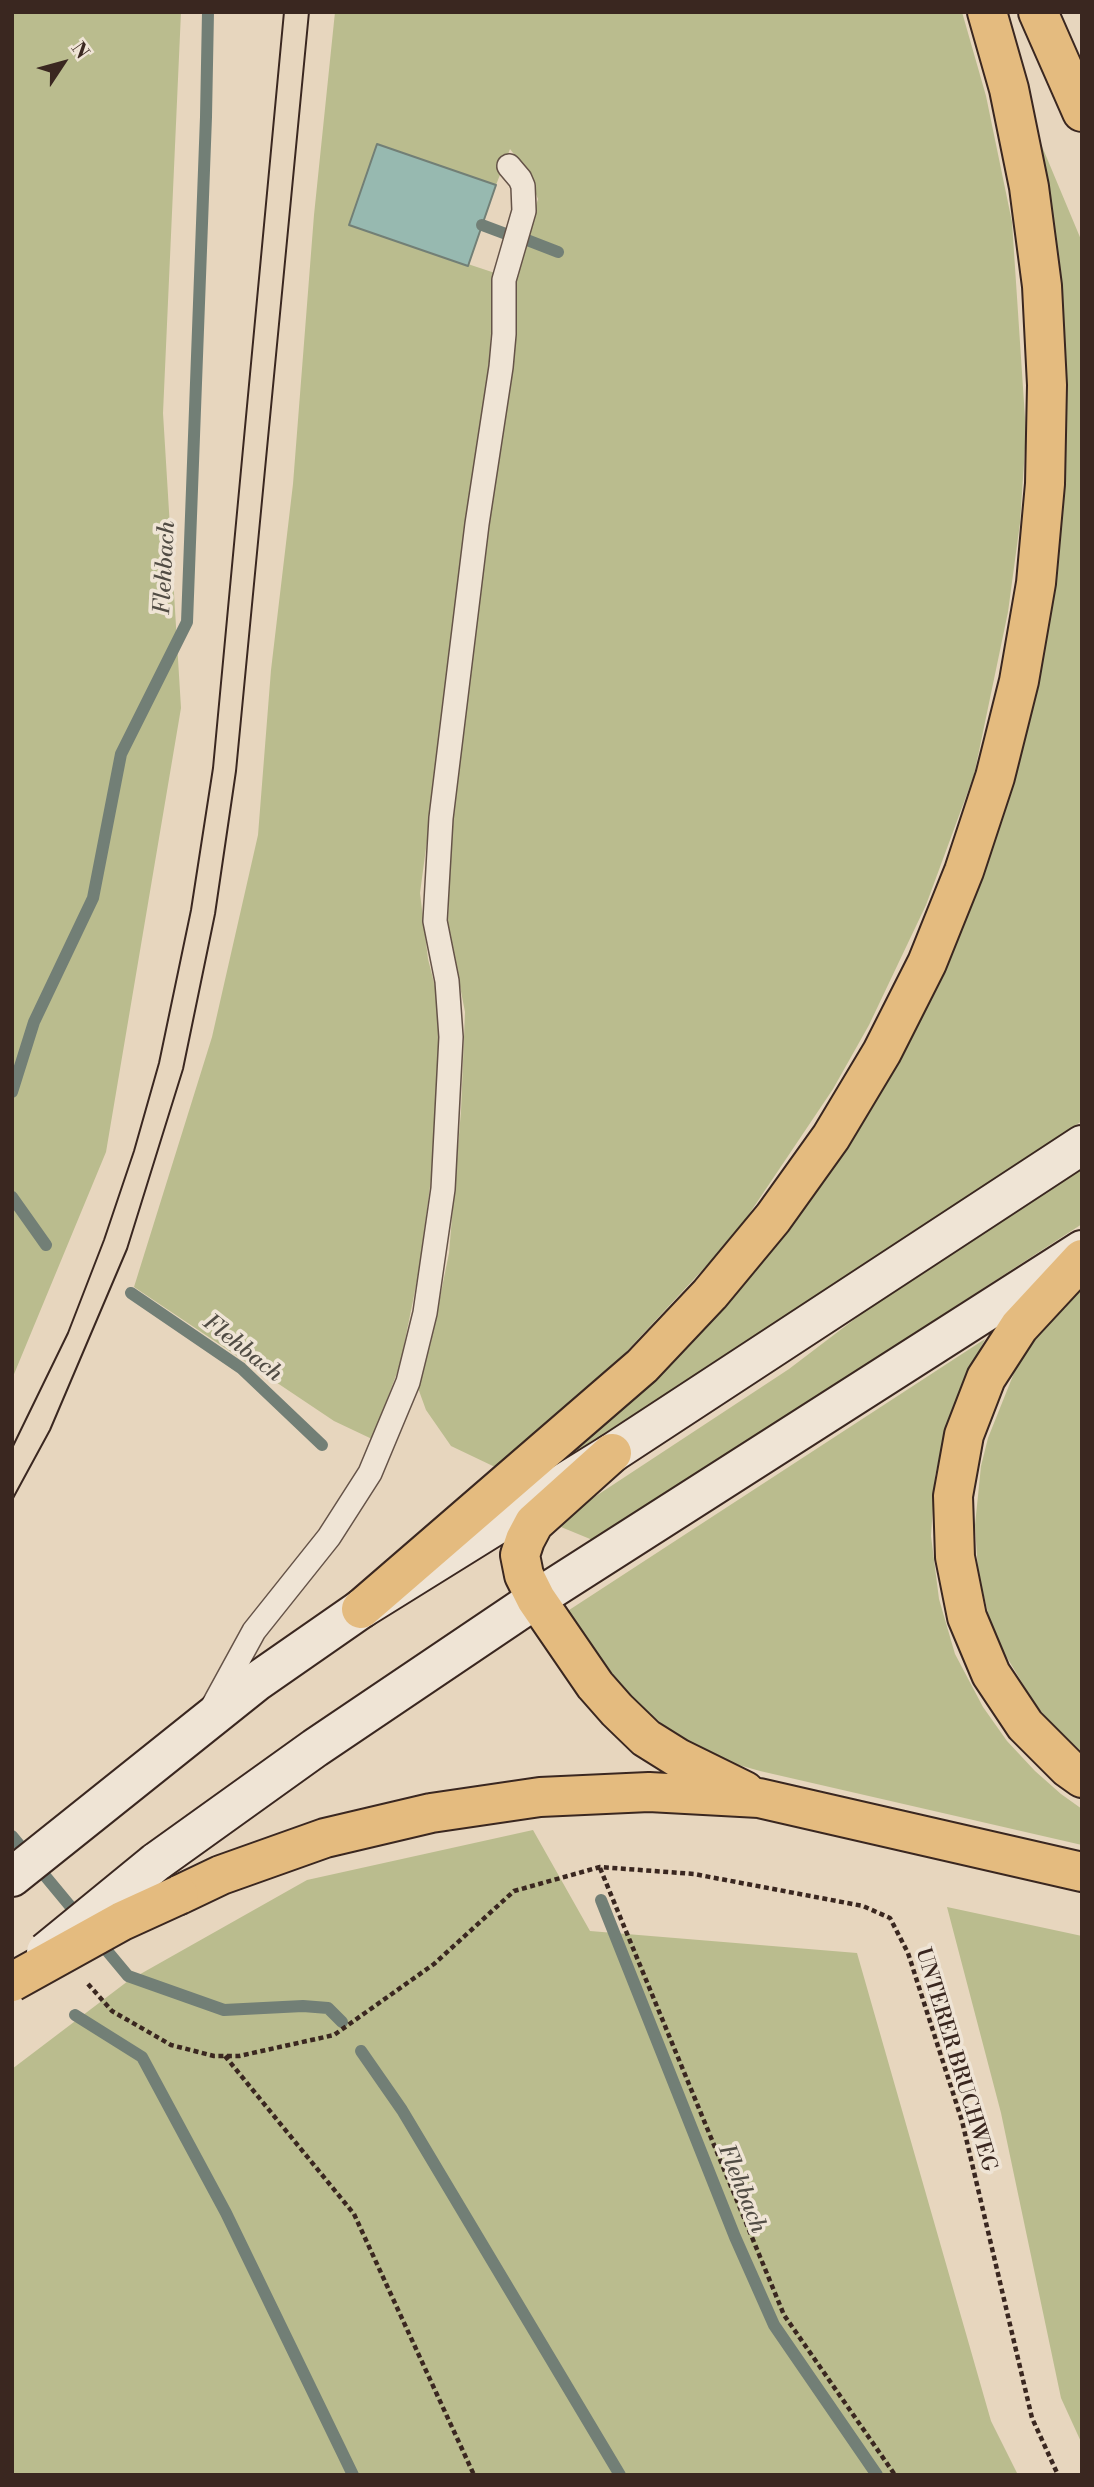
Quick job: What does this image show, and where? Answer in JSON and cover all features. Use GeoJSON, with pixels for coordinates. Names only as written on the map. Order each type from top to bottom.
{"type":"FeatureCollection","features":[{"type":"Feature","properties":{"kind":"highway"},"geometry":{"type":"LineString","coordinates":[[361,1609],[642,1366],[710,1294],[774,1218],[831,1137],[882,1052],[927,963],[964,871],[995,777],[1019,681],[1036,583],[1045,472],[1047,385],[1042,286],[1029,187],[1009,89],[988,12]]}},
{"type":"Feature","properties":{"kind":"highway"},"geometry":{"type":"LineString","coordinates":[[1038,12],[1082,112]]}},
{"type":"Feature","properties":{"kind":"highway"},"geometry":{"type":"LineString","coordinates":[[1082,1259],[1019,1327],[986,1378],[964,1436],[953,1496],[955,1557],[967,1617],[991,1674],[1025,1724],[1068,1768],[1082,1778]]}},
{"type":"Feature","properties":{"kind":"highway"},"geometry":{"type":"LineString","coordinates":[[612,1453],[534,1523],[520,1555],[524,1575],[536,1600],[595,1685],[646,1738],[678,1758],[759,1798]]}},
{"type":"Feature","properties":{"kind":"highway"},"geometry":{"type":"LineString","coordinates":[[12,1981],[122,1921],[221,1875],[324,1839],[431,1813],[540,1797],[649,1792],[759,1798],[1082,1872]]}},
{"type":"Feature","properties":{"kind":"main road"},"geometry":{"type":"LineString","coordinates":[[12,1877],[256,1682],[361,1609],[612,1453],[1082,1145]]}},
{"type":"Feature","properties":{"kind":"main road"},"geometry":{"type":"LineString","coordinates":[[12,1981],[156,1862],[315,1748],[536,1600],[1082,1250]]}},
{"type":"Feature","properties":{"kind":"lane"},"geometry":{"type":"LineString","coordinates":[[204,1722],[254,1631],[329,1537],[370,1473],[408,1382],[425,1313],[443,1189],[451,1049],[450,1007],[435,921],[440,829],[477,524],[502,358],[504,280],[524,211],[523,186],[509,166]]}},
{"type":"Feature","properties":{"kind":"path","name":"UNTERER BRUCHWEG"},"geometry":{"type":"LineString","coordinates":[[85,1980],[112,2011],[171,2045],[214,2056],[239,2056],[334,2035],[433,1964],[514,1891],[600,1867],[694,1874],[863,1906],[890,1918],[908,1954],[962,2121],[1032,2418],[1058,2475]]}},
{"type":"Feature","properties":{"kind":"path"},"geometry":{"type":"LineString","coordinates":[[600,1867],[784,2315],[895,2475]]}},
{"type":"Feature","properties":{"kind":"path"},"geometry":{"type":"LineString","coordinates":[[225,2056],[354,2214],[474,2475]]}},
{"type":"Feature","properties":{"kind":"green space"},"geometry":{"type":"Polygon","coordinates":[[[12,12],[181,12],[163,413],[181,708],[106,1152],[12,1379],[12,12]]]}},
{"type":"Feature","properties":{"kind":"green space"},"geometry":{"type":"Polygon","coordinates":[[[335,12],[962,12],[986,96],[1012,222],[1026,433],[1020,523],[1008,612],[974,775],[926,905],[869,1025],[833,1089],[735,1235],[600,1380],[495,1467],[451,1446],[426,1410],[418,1388],[431,1342],[449,1253],[461,1111],[465,1012],[448,925],[450,846],[463,695],[519,263],[538,199],[526,170],[510,149],[496,185],[378,144],[350,225],[495,273],[487,392],[420,893],[428,959],[441,1010],[433,1164],[419,1271],[400,1365],[372,1439],[334,1421],[134,1287],[212,1037],[258,835],[271,670],[293,484],[314,215],[335,12]]]}},
{"type":"Feature","properties":{"kind":"green space"},"geometry":{"type":"Polygon","coordinates":[[[1036,132],[1082,242],[1082,1121],[655,1401],[578,1450],[574,1449],[782,1230],[1029,701],[1036,132]]]}},
{"type":"Feature","properties":{"kind":"green space"},"geometry":{"type":"Polygon","coordinates":[[[1082,1165],[1082,1224],[595,1541],[561,1527],[567,1515],[789,1369],[906,1280],[1082,1165]]]}},
{"type":"Feature","properties":{"kind":"green space"},"geometry":{"type":"Polygon","coordinates":[[[1082,1290],[1082,1752],[1035,1704],[1000,1646],[990,1621],[978,1572],[975,1525],[981,1466],[988,1438],[1026,1343],[1064,1303],[1082,1290]]]}},
{"type":"Feature","properties":{"kind":"green space"},"geometry":{"type":"Polygon","coordinates":[[[985,1339],[948,1420],[935,1476],[931,1536],[939,1599],[955,1654],[983,1707],[1007,1741],[1035,1771],[1082,1809],[1082,1845],[721,1760],[676,1735],[627,1695],[563,1614],[985,1339]]]}},
{"type":"Feature","properties":{"kind":"green space"},"geometry":{"type":"Polygon","coordinates":[[[533,1830],[590,1931],[857,1953],[991,2421],[1018,2475],[12,2475],[12,2069],[128,1981],[307,1880],[533,1830]]]}},
{"type":"Feature","properties":{"kind":"green space"},"geometry":{"type":"Polygon","coordinates":[[[947,1907],[1082,1936],[1082,2444],[1061,2398],[1001,2113],[947,1907]]]}},
{"type":"Feature","properties":{"kind":"water"},"geometry":{"type":"Polygon","coordinates":[[[377,144],[496,185],[468,266],[349,225],[377,144]]]}},
{"type":"Feature","properties":{"kind":"waterway","name":"Flehbach"},"geometry":{"type":"LineString","coordinates":[[12,1092],[34,1022],[93,898],[121,754],[187,622],[208,12]]}},
{"type":"Feature","properties":{"kind":"waterway"},"geometry":{"type":"LineString","coordinates":[[482,225],[506,234]]}},
{"type":"Feature","properties":{"kind":"waterway"},"geometry":{"type":"LineString","coordinates":[[527,240],[558,252]]}},
{"type":"Feature","properties":{"kind":"waterway","name":"Flehbach"},"geometry":{"type":"LineString","coordinates":[[12,1197],[46,1245]]}},
{"type":"Feature","properties":{"kind":"waterway","name":"Flehbach"},"geometry":{"type":"LineString","coordinates":[[131,1293],[241,1368],[322,1445]]}},
{"type":"Feature","properties":{"kind":"waterway"},"geometry":{"type":"LineString","coordinates":[[12,1836],[80,1918]]}},
{"type":"Feature","properties":{"kind":"waterway","name":"Flehbach"},"geometry":{"type":"LineString","coordinates":[[601,1900],[735,2237],[774,2325],[877,2475]]}},
{"type":"Feature","properties":{"kind":"waterway"},"geometry":{"type":"LineString","coordinates":[[98,1940],[128,1976],[224,2010],[303,2006],[328,2008],[342,2022]]}},
{"type":"Feature","properties":{"kind":"waterway"},"geometry":{"type":"LineString","coordinates":[[75,2015],[142,2057],[226,2213],[353,2475]]}},
{"type":"Feature","properties":{"kind":"waterway"},"geometry":{"type":"LineString","coordinates":[[361,2051],[402,2110],[620,2475]]}},
{"type":"Feature","properties":{"kind":"tram line"},"geometry":{"type":"LineString","coordinates":[[12,1448],[68,1333],[104,1240],[134,1151],[159,1063],[191,910],[213,768],[284,12]]}},
{"type":"Feature","properties":{"kind":"tram line"},"geometry":{"type":"LineString","coordinates":[[12,1500],[50,1430],[127,1249],[183,1069],[215,914],[236,771],[309,12]]}}]}
